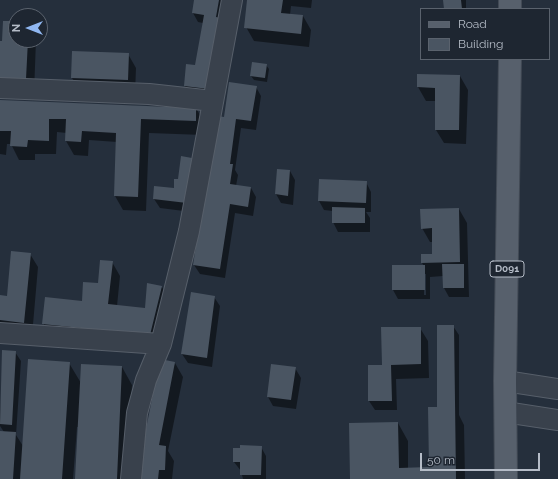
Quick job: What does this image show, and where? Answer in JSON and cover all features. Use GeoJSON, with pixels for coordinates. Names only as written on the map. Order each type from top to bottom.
{"type":"FeatureCollection","features":[{"type":"Feature","properties":{"kind":"main road","name":"D091"},"geometry":{"type":"LineString","coordinates":[[506,479],[510,60]]}},
{"type":"Feature","properties":{"kind":"street"},"geometry":{"type":"LineString","coordinates":[[131,479],[137,413],[146,380],[161,344],[189,231],[232,0]]}},
{"type":"Feature","properties":{"kind":"street"},"geometry":{"type":"LineString","coordinates":[[0,88],[149,94],[213,101]]}},
{"type":"Feature","properties":{"kind":"street"},"geometry":{"type":"LineString","coordinates":[[0,333],[161,344]]}},
{"type":"Feature","properties":{"kind":"street"},"geometry":{"type":"LineString","coordinates":[[506,381],[558,388]]}},
{"type":"Feature","properties":{"kind":"street"},"geometry":{"type":"LineString","coordinates":[[506,412],[558,420]]}},
{"type":"Feature","properties":{"kind":"building"},"geometry":{"type":"Polygon","coordinates":[[[194,0],[219,0],[216,17],[221,18],[209,89],[184,86],[186,64],[195,65],[204,15],[192,13],[194,0]]]}},
{"type":"Feature","properties":{"kind":"building"},"geometry":{"type":"Polygon","coordinates":[[[247,0],[283,0],[281,13],[303,15],[301,34],[244,28],[247,0]]]}},
{"type":"Feature","properties":{"kind":"building"},"geometry":{"type":"Polygon","coordinates":[[[443,0],[461,0],[462,8],[444,8],[443,0]]]}},
{"type":"Feature","properties":{"kind":"building"},"geometry":{"type":"Polygon","coordinates":[[[3,21],[8,21],[8,48],[28,48],[26,79],[0,78],[0,41],[2,41],[3,21]]]}},
{"type":"Feature","properties":{"kind":"building"},"geometry":{"type":"Polygon","coordinates":[[[72,51],[129,53],[128,80],[71,78],[72,51]]]}},
{"type":"Feature","properties":{"kind":"building"},"geometry":{"type":"Polygon","coordinates":[[[252,62],[267,64],[265,78],[250,76],[252,62]]]}},
{"type":"Feature","properties":{"kind":"building"},"geometry":{"type":"Polygon","coordinates":[[[417,74],[460,75],[459,130],[435,130],[435,88],[417,87],[417,74]]]}},
{"type":"Feature","properties":{"kind":"building"},"geometry":{"type":"Polygon","coordinates":[[[229,82],[257,86],[251,121],[236,119],[230,164],[233,164],[230,184],[251,187],[248,207],[230,204],[220,269],[193,265],[205,189],[212,115],[224,117],[229,82]]]}},
{"type":"Feature","properties":{"kind":"building"},"geometry":{"type":"Polygon","coordinates":[[[0,100],[196,108],[196,121],[141,119],[138,197],[114,196],[116,133],[82,131],[81,142],[65,141],[66,119],[49,119],[49,141],[28,140],[27,147],[10,146],[11,131],[0,131],[0,100]]]}},
{"type":"Feature","properties":{"kind":"building"},"geometry":{"type":"Polygon","coordinates":[[[181,156],[192,158],[187,203],[153,199],[154,186],[174,188],[174,179],[178,179],[181,156]]]}},
{"type":"Feature","properties":{"kind":"building"},"geometry":{"type":"Polygon","coordinates":[[[277,169],[290,170],[288,196],[275,194],[277,169]]]}},
{"type":"Feature","properties":{"kind":"building"},"geometry":{"type":"Polygon","coordinates":[[[319,179],[367,181],[366,203],[318,201],[319,179]]]}},
{"type":"Feature","properties":{"kind":"building"},"geometry":{"type":"Polygon","coordinates":[[[332,207],[365,208],[365,223],[332,223],[332,207]]]}},
{"type":"Feature","properties":{"kind":"building"},"geometry":{"type":"Polygon","coordinates":[[[459,208],[460,262],[421,263],[421,254],[432,254],[432,228],[421,229],[420,209],[459,208]]]}},
{"type":"Feature","properties":{"kind":"building"},"geometry":{"type":"Polygon","coordinates":[[[11,251],[31,253],[24,323],[0,320],[0,295],[7,296],[11,251]]]}},
{"type":"Feature","properties":{"kind":"building"},"geometry":{"type":"Polygon","coordinates":[[[100,260],[113,261],[108,304],[145,308],[147,283],[162,286],[150,335],[42,324],[45,297],[82,301],[83,282],[98,283],[100,260]]]}},
{"type":"Feature","properties":{"kind":"building"},"geometry":{"type":"Polygon","coordinates":[[[442,264],[464,264],[464,288],[443,288],[442,264]]]}},
{"type":"Feature","properties":{"kind":"building"},"geometry":{"type":"Polygon","coordinates":[[[392,265],[425,265],[425,290],[392,290],[392,265]]]}},
{"type":"Feature","properties":{"kind":"building"},"geometry":{"type":"Polygon","coordinates":[[[191,292],[215,296],[207,358],[181,354],[191,292]]]}},
{"type":"Feature","properties":{"kind":"building"},"geometry":{"type":"Polygon","coordinates":[[[437,325],[454,325],[456,479],[350,479],[349,423],[398,422],[399,468],[429,467],[428,407],[437,407],[437,325]]]}},
{"type":"Feature","properties":{"kind":"building"},"geometry":{"type":"Polygon","coordinates":[[[381,327],[421,327],[421,364],[391,365],[392,401],[368,401],[368,365],[382,365],[381,327]]]}},
{"type":"Feature","properties":{"kind":"building"},"geometry":{"type":"Polygon","coordinates":[[[2,350],[16,351],[12,425],[0,424],[2,350]]]}},
{"type":"Feature","properties":{"kind":"building"},"geometry":{"type":"Polygon","coordinates":[[[28,359],[70,362],[62,479],[20,479],[28,359]]]}},
{"type":"Feature","properties":{"kind":"building"},"geometry":{"type":"Polygon","coordinates":[[[160,359],[175,362],[159,445],[166,446],[165,470],[159,470],[158,479],[136,479],[160,359]]]}},
{"type":"Feature","properties":{"kind":"building"},"geometry":{"type":"Polygon","coordinates":[[[81,364],[122,366],[117,479],[75,479],[81,364]]]}},
{"type":"Feature","properties":{"kind":"building"},"geometry":{"type":"Polygon","coordinates":[[[271,364],[296,367],[291,400],[267,397],[271,364]]]}},
{"type":"Feature","properties":{"kind":"building"},"geometry":{"type":"Polygon","coordinates":[[[0,431],[16,432],[13,479],[0,479],[0,431]]]}},
{"type":"Feature","properties":{"kind":"building"},"geometry":{"type":"Polygon","coordinates":[[[240,445],[262,446],[261,475],[240,475],[240,462],[233,462],[233,448],[240,448],[240,445]]]}}]}
